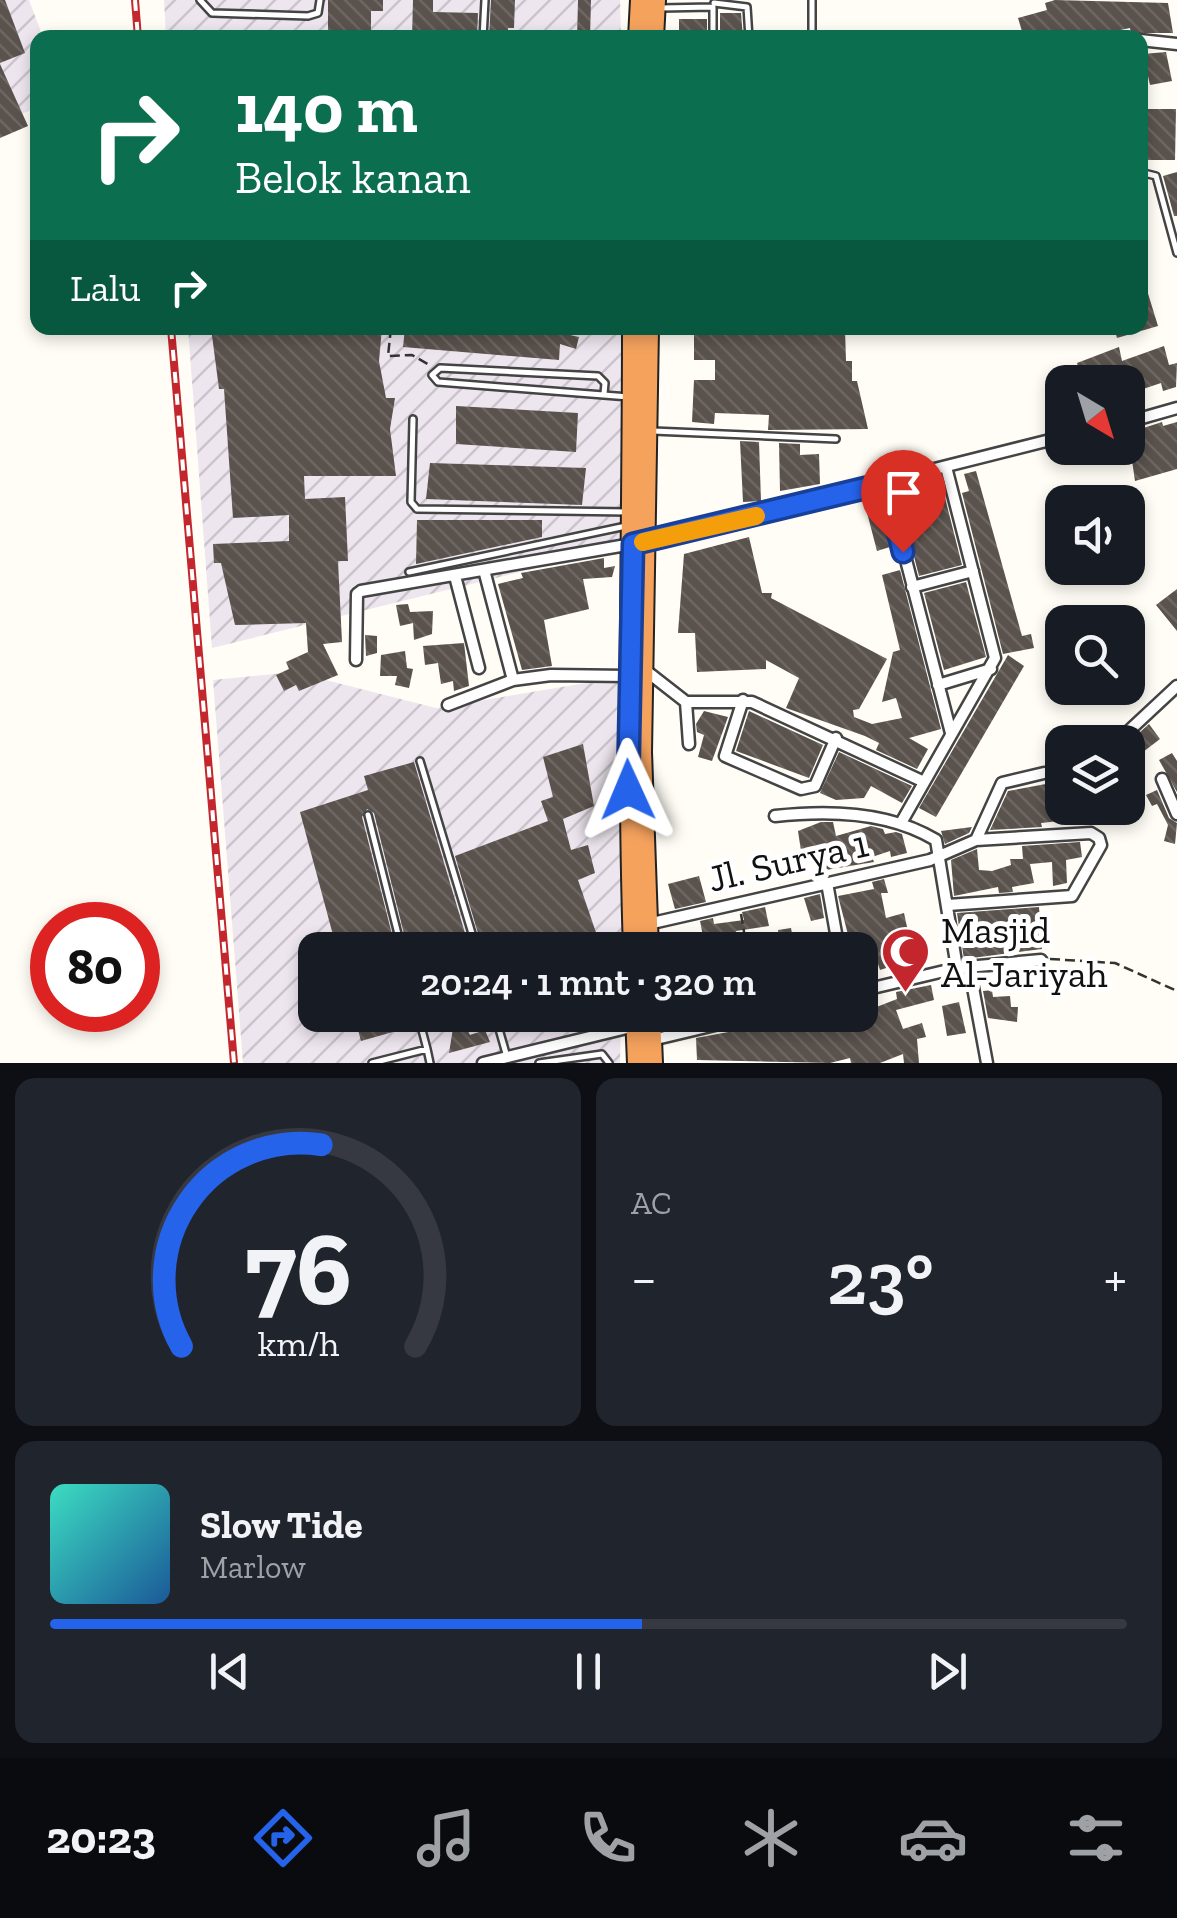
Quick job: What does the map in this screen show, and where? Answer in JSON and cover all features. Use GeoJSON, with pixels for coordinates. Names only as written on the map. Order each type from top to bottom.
{"type":"FeatureCollection","features":[{"type":"Feature","properties":{"kind":"highway"},"geometry":{"type":"LineString","coordinates":[[641,30],[650,3]]}},
{"type":"Feature","properties":{"kind":"highway"},"geometry":{"type":"LineString","coordinates":[[650,3],[653,30]]}},
{"type":"Feature","properties":{"kind":"highway"},"geometry":{"type":"LineString","coordinates":[[632,335],[636,531],[633,932]]}},
{"type":"Feature","properties":{"kind":"highway"},"geometry":{"type":"LineString","coordinates":[[636,531],[650,430],[649,335]]}},
{"type":"Feature","properties":{"kind":"highway"},"geometry":{"type":"LineString","coordinates":[[636,673],[648,932]]}},
{"type":"Feature","properties":{"kind":"highway"},"geometry":{"type":"LineString","coordinates":[[637,1063],[640,1032]]}},
{"type":"Feature","properties":{"kind":"highway"},"geometry":{"type":"LineString","coordinates":[[648,1032],[653,1063]]}},
{"type":"Feature","properties":{"kind":"street"},"geometry":{"type":"LineString","coordinates":[[1148,41],[1177,44]]}},
{"type":"Feature","properties":{"kind":"street"},"geometry":{"type":"LineString","coordinates":[[1145,417],[1177,408]]}},
{"type":"Feature","properties":{"kind":"street"},"geometry":{"type":"LineString","coordinates":[[356,660],[359,592],[455,576],[636,531],[886,483],[1045,441]]}},
{"type":"Feature","properties":{"kind":"street"},"geometry":{"type":"LineString","coordinates":[[903,818],[922,780],[992,669],[994,650],[946,467]]}},
{"type":"Feature","properties":{"kind":"street"},"geometry":{"type":"LineString","coordinates":[[886,483],[951,733]]}},
{"type":"Feature","properties":{"kind":"street"},"geometry":{"type":"LineString","coordinates":[[484,570],[513,680]]}},
{"type":"Feature","properties":{"kind":"street"},"geometry":{"type":"LineString","coordinates":[[912,586],[973,571]]}},
{"type":"Feature","properties":{"kind":"street"},"geometry":{"type":"LineString","coordinates":[[455,576],[480,668]]}},
{"type":"Feature","properties":{"kind":"street"},"geometry":{"type":"LineString","coordinates":[[938,684],[992,669]]}},
{"type":"Feature","properties":{"kind":"street"},"geometry":{"type":"LineString","coordinates":[[448,706],[513,680],[636,673],[686,702],[744,700],[836,738],[922,780]]}},
{"type":"Feature","properties":{"kind":"street"},"geometry":{"type":"LineString","coordinates":[[1174,689],[1177,705]]}},
{"type":"Feature","properties":{"kind":"street"},"geometry":{"type":"LineString","coordinates":[[1135,725],[1174,689]]}},
{"type":"Feature","properties":{"kind":"street"},"geometry":{"type":"LineString","coordinates":[[744,700],[726,756],[802,790],[815,786],[836,738]]}},
{"type":"Feature","properties":{"kind":"street"},"geometry":{"type":"LineString","coordinates":[[686,702],[688,744]]}},
{"type":"Feature","properties":{"kind":"street"},"geometry":{"type":"LineString","coordinates":[[948,906],[1072,896],[1100,846],[1095,833],[976,840],[1002,784],[1044,773]]}},
{"type":"Feature","properties":{"kind":"street"},"geometry":{"type":"LineString","coordinates":[[1162,779],[1177,814]]}},
{"type":"Feature","properties":{"kind":"street"},"geometry":{"type":"LineString","coordinates":[[775,816],[804,813],[903,818],[934,839],[987,1063]]}},
{"type":"Feature","properties":{"kind":"street","name":"Jl. Surya 1"},"geometry":{"type":"LineString","coordinates":[[648,924],[940,856],[976,840]]}},
{"type":"Feature","properties":{"kind":"street"},"geometry":{"type":"LineString","coordinates":[[827,883],[836,932]]}},
{"type":"Feature","properties":{"kind":"street"},"geometry":{"type":"LineString","coordinates":[[878,987],[963,967],[1040,960]]}},
{"type":"Feature","properties":{"kind":"street"},"geometry":{"type":"LineString","coordinates":[[483,1063],[596,1032]]}},
{"type":"Feature","properties":{"kind":"street"},"geometry":{"type":"LineString","coordinates":[[652,1040],[686,1032]]}},
{"type":"Feature","properties":{"kind":"lane"},"geometry":{"type":"LineString","coordinates":[[200,0],[212,13],[308,16],[318,13],[320,0]]}},
{"type":"Feature","properties":{"kind":"lane"},"geometry":{"type":"LineString","coordinates":[[483,30],[485,0]]}},
{"type":"Feature","properties":{"kind":"lane"},"geometry":{"type":"LineString","coordinates":[[812,0],[812,30]]}},
{"type":"Feature","properties":{"kind":"lane"},"geometry":{"type":"LineString","coordinates":[[650,3],[748,7],[749,30]]}},
{"type":"Feature","properties":{"kind":"lane"},"geometry":{"type":"LineString","coordinates":[[713,3],[713,30]]}},
{"type":"Feature","properties":{"kind":"lane"},"geometry":{"type":"LineString","coordinates":[[1148,174],[1156,176],[1177,254]]}},
{"type":"Feature","properties":{"kind":"lane"},"geometry":{"type":"LineString","coordinates":[[604,394],[604,383],[598,376],[436,370],[432,374],[438,382],[632,397]]}},
{"type":"Feature","properties":{"kind":"lane"},"geometry":{"type":"LineString","coordinates":[[413,419],[411,502],[417,509],[636,531]]}},
{"type":"Feature","properties":{"kind":"lane"},"geometry":{"type":"LineString","coordinates":[[650,430],[836,438]]}},
{"type":"Feature","properties":{"kind":"lane"},"geometry":{"type":"LineString","coordinates":[[410,572],[636,531]]}},
{"type":"Feature","properties":{"kind":"lane"},"geometry":{"type":"LineString","coordinates":[[420,762],[472,932]]}},
{"type":"Feature","properties":{"kind":"lane"},"geometry":{"type":"LineString","coordinates":[[368,815],[397,932]]}},
{"type":"Feature","properties":{"kind":"lane"},"geometry":{"type":"LineString","coordinates":[[422,1032],[430,1063]]}},
{"type":"Feature","properties":{"kind":"lane"},"geometry":{"type":"LineString","coordinates":[[501,1032],[508,1057]]}},
{"type":"Feature","properties":{"kind":"lane"},"geometry":{"type":"LineString","coordinates":[[372,1063],[427,1049]]}},
{"type":"Feature","properties":{"kind":"lane"},"geometry":{"type":"LineString","coordinates":[[539,1063],[602,1054],[609,1063]]}},
{"type":"Feature","properties":{"kind":"path"},"geometry":{"type":"LineString","coordinates":[[390,335],[388,356],[412,355],[436,370]]}},
{"type":"Feature","properties":{"kind":"path"},"geometry":{"type":"LineString","coordinates":[[740,903],[744,932]]}},
{"type":"Feature","properties":{"kind":"path"},"geometry":{"type":"LineString","coordinates":[[1040,960],[1066,957],[1115,963],[1177,991]]}},
{"type":"Feature","properties":{"kind":"shaded area"},"geometry":{"type":"Polygon","coordinates":[[[0,0],[29,0],[40,30],[30,30],[30,111],[0,122],[0,0]]]}},
{"type":"Feature","properties":{"kind":"shaded area"},"geometry":{"type":"Polygon","coordinates":[[[164,0],[620,0],[621,30],[166,30],[164,0]]]}},
{"type":"Feature","properties":{"kind":"shaded area"},"geometry":{"type":"Polygon","coordinates":[[[189,335],[628,335],[633,544],[212,648],[189,335]]]}},
{"type":"Feature","properties":{"kind":"shaded area"},"geometry":{"type":"Polygon","coordinates":[[[294,672],[436,708],[628,676],[622,932],[298,932],[298,1032],[621,1032],[620,1063],[243,1063],[213,680],[294,672]]]}},
{"type":"Feature","properties":{"kind":"building"},"geometry":{"type":"Polygon","coordinates":[[[0,0],[5,0],[25,53],[0,63],[0,0]]]}},
{"type":"Feature","properties":{"kind":"building"},"geometry":{"type":"Polygon","coordinates":[[[328,0],[383,0],[383,11],[371,11],[371,30],[328,30],[328,0]]]}},
{"type":"Feature","properties":{"kind":"building"},"geometry":{"type":"Polygon","coordinates":[[[413,0],[433,0],[433,12],[478,13],[477,30],[412,30],[413,0]]]}},
{"type":"Feature","properties":{"kind":"building"},"geometry":{"type":"Polygon","coordinates":[[[491,0],[515,0],[514,28],[489,30],[491,0]]]}},
{"type":"Feature","properties":{"kind":"building"},"geometry":{"type":"Polygon","coordinates":[[[578,0],[591,0],[590,30],[577,30],[578,0]]]}},
{"type":"Feature","properties":{"kind":"building"},"geometry":{"type":"Polygon","coordinates":[[[1045,3],[1168,3],[1173,33],[1130,28],[1022,30],[1018,18],[1047,10],[1045,3]]]}},
{"type":"Feature","properties":{"kind":"building"},"geometry":{"type":"Polygon","coordinates":[[[720,13],[741,13],[742,30],[720,30],[720,13]]]}},
{"type":"Feature","properties":{"kind":"building"},"geometry":{"type":"Polygon","coordinates":[[[679,19],[707,19],[707,30],[679,30],[679,19]]]}},
{"type":"Feature","properties":{"kind":"building"},"geometry":{"type":"Polygon","coordinates":[[[1166,52],[1172,81],[1150,85],[1148,54],[1166,52]]]}},
{"type":"Feature","properties":{"kind":"building"},"geometry":{"type":"Polygon","coordinates":[[[0,64],[28,126],[0,138],[0,64]]]}},
{"type":"Feature","properties":{"kind":"building"},"geometry":{"type":"Polygon","coordinates":[[[1148,109],[1176,109],[1175,160],[1148,160],[1148,109]]]}},
{"type":"Feature","properties":{"kind":"building"},"geometry":{"type":"Polygon","coordinates":[[[1177,172],[1177,216],[1174,216],[1163,176],[1177,172]]]}},
{"type":"Feature","properties":{"kind":"building"},"geometry":{"type":"Polygon","coordinates":[[[1148,294],[1158,326],[1148,329],[1148,294]]]}},
{"type":"Feature","properties":{"kind":"building"},"geometry":{"type":"Polygon","coordinates":[[[212,335],[381,335],[379,361],[386,398],[395,398],[390,429],[396,476],[304,476],[305,499],[345,497],[348,561],[338,561],[342,642],[323,644],[338,675],[299,691],[296,685],[284,691],[276,675],[289,669],[286,662],[308,652],[306,623],[235,625],[221,563],[214,563],[213,544],[289,541],[289,515],[233,518],[224,389],[219,389],[212,335]]]}},
{"type":"Feature","properties":{"kind":"building"},"geometry":{"type":"Polygon","coordinates":[[[404,335],[579,337],[576,349],[560,344],[559,360],[403,347],[404,335]]]}},
{"type":"Feature","properties":{"kind":"building"},"geometry":{"type":"Polygon","coordinates":[[[694,335],[845,335],[846,361],[852,361],[852,381],[857,381],[868,429],[768,430],[769,415],[715,413],[714,424],[692,422],[694,380],[715,380],[715,360],[694,360],[694,335]]]}},
{"type":"Feature","properties":{"kind":"building"},"geometry":{"type":"Polygon","coordinates":[[[1164,346],[1169,365],[1177,363],[1176,387],[1163,391],[1161,383],[1145,388],[1145,365],[1077,363],[1119,347],[1122,361],[1164,346]]]}},
{"type":"Feature","properties":{"kind":"building"},"geometry":{"type":"Polygon","coordinates":[[[456,406],[578,413],[576,452],[456,444],[456,406]]]}},
{"type":"Feature","properties":{"kind":"building"},"geometry":{"type":"Polygon","coordinates":[[[1177,422],[1177,469],[1135,481],[1133,465],[1145,465],[1145,428],[1177,422]]]}},
{"type":"Feature","properties":{"kind":"building"},"geometry":{"type":"Polygon","coordinates":[[[740,441],[759,442],[761,501],[743,502],[740,441]]]}},
{"type":"Feature","properties":{"kind":"building"},"geometry":{"type":"Polygon","coordinates":[[[779,443],[800,444],[800,455],[819,454],[820,484],[780,491],[779,443]]]}},
{"type":"Feature","properties":{"kind":"building"},"geometry":{"type":"Polygon","coordinates":[[[430,463],[586,468],[582,505],[426,499],[430,463]]]}},
{"type":"Feature","properties":{"kind":"building"},"geometry":{"type":"Polygon","coordinates":[[[976,471],[1022,636],[1031,634],[1034,648],[1003,654],[962,493],[969,491],[964,474],[976,471]]]}},
{"type":"Feature","properties":{"kind":"building"},"geometry":{"type":"Polygon","coordinates":[[[940,478],[962,565],[919,576],[897,490],[940,478]]]}},
{"type":"Feature","properties":{"kind":"building"},"geometry":{"type":"Polygon","coordinates":[[[880,496],[893,546],[877,551],[864,501],[880,496]]]}},
{"type":"Feature","properties":{"kind":"building"},"geometry":{"type":"Polygon","coordinates":[[[417,520],[542,520],[542,537],[416,564],[417,520]]]}},
{"type":"Feature","properties":{"kind":"building"},"geometry":{"type":"Polygon","coordinates":[[[749,537],[762,593],[772,593],[771,598],[887,659],[859,709],[853,710],[854,717],[872,724],[902,718],[896,698],[882,702],[893,652],[900,650],[882,575],[900,570],[941,729],[909,738],[928,749],[917,769],[876,750],[879,743],[865,736],[786,708],[799,678],[766,660],[766,669],[697,672],[695,633],[678,633],[684,554],[749,537]]]}},
{"type":"Feature","properties":{"kind":"building"},"geometry":{"type":"Polygon","coordinates":[[[604,558],[604,568],[615,566],[612,577],[583,579],[589,609],[544,620],[552,666],[522,670],[498,584],[523,578],[521,573],[604,558]]]}},
{"type":"Feature","properties":{"kind":"building"},"geometry":{"type":"Polygon","coordinates":[[[966,582],[986,657],[944,670],[924,593],[966,582]]]}},
{"type":"Feature","properties":{"kind":"building"},"geometry":{"type":"Polygon","coordinates":[[[1177,589],[1177,631],[1156,605],[1177,589]]]}},
{"type":"Feature","properties":{"kind":"building"},"geometry":{"type":"Polygon","coordinates":[[[408,604],[410,612],[433,611],[432,634],[414,640],[413,623],[400,626],[396,605],[408,604]]]}},
{"type":"Feature","properties":{"kind":"building"},"geometry":{"type":"Polygon","coordinates":[[[365,635],[377,636],[377,653],[366,656],[365,635]]]}},
{"type":"Feature","properties":{"kind":"building"},"geometry":{"type":"Polygon","coordinates":[[[464,643],[469,686],[454,691],[453,681],[441,684],[438,663],[425,665],[423,646],[464,643]]]}},
{"type":"Feature","properties":{"kind":"building"},"geometry":{"type":"Polygon","coordinates":[[[405,651],[407,668],[413,669],[409,688],[395,685],[397,676],[380,676],[381,655],[405,651]]]}},
{"type":"Feature","properties":{"kind":"building"},"geometry":{"type":"Polygon","coordinates":[[[1008,655],[1024,666],[936,817],[919,808],[1008,655]]]}},
{"type":"Feature","properties":{"kind":"building"},"geometry":{"type":"Polygon","coordinates":[[[704,711],[728,717],[712,761],[698,757],[704,735],[697,732],[696,724],[704,711]]]}},
{"type":"Feature","properties":{"kind":"building"},"geometry":{"type":"Polygon","coordinates":[[[749,711],[823,745],[809,778],[736,751],[749,711]]]}},
{"type":"Feature","properties":{"kind":"building"},"geometry":{"type":"Polygon","coordinates":[[[1149,724],[1160,739],[1145,750],[1145,728],[1149,724]]]}},
{"type":"Feature","properties":{"kind":"building"},"geometry":{"type":"Polygon","coordinates":[[[583,744],[594,806],[563,819],[571,850],[588,845],[595,873],[578,880],[596,932],[478,932],[455,856],[548,821],[541,801],[553,797],[543,757],[583,744]]]}},
{"type":"Feature","properties":{"kind":"building"},"geometry":{"type":"Polygon","coordinates":[[[839,752],[912,786],[902,803],[871,786],[864,798],[836,800],[820,793],[839,752]]]}},
{"type":"Feature","properties":{"kind":"building"},"geometry":{"type":"Polygon","coordinates":[[[1172,753],[1177,761],[1177,792],[1159,760],[1172,753]]]}},
{"type":"Feature","properties":{"kind":"building"},"geometry":{"type":"Polygon","coordinates":[[[414,762],[465,932],[404,932],[374,813],[367,809],[362,817],[391,932],[332,932],[300,812],[368,790],[364,776],[414,762]]]}},
{"type":"Feature","properties":{"kind":"building"},"geometry":{"type":"Polygon","coordinates":[[[1045,784],[1042,827],[990,830],[1008,791],[1045,784]]]}},
{"type":"Feature","properties":{"kind":"building"},"geometry":{"type":"Polygon","coordinates":[[[1157,790],[1169,818],[1177,823],[1175,844],[1164,841],[1168,825],[1157,804],[1152,806],[1146,795],[1157,790]]]}},
{"type":"Feature","properties":{"kind":"building"},"geometry":{"type":"Polygon","coordinates":[[[833,822],[836,836],[871,826],[883,829],[885,834],[902,834],[907,853],[891,857],[890,851],[872,857],[874,862],[826,870],[823,855],[810,859],[808,849],[801,851],[798,831],[833,822]]]}},
{"type":"Feature","properties":{"kind":"building"},"geometry":{"type":"Polygon","coordinates":[[[972,827],[969,833],[945,844],[941,831],[972,827]]]}},
{"type":"Feature","properties":{"kind":"building"},"geometry":{"type":"Polygon","coordinates":[[[1080,842],[1082,857],[1066,860],[1067,883],[1053,886],[1052,862],[1030,864],[1034,883],[1012,887],[1013,892],[999,893],[998,887],[954,896],[951,860],[977,849],[979,870],[992,871],[1011,865],[1010,859],[1023,859],[1022,846],[1080,842]]]}},
{"type":"Feature","properties":{"kind":"building"},"geometry":{"type":"Polygon","coordinates":[[[699,876],[706,902],[675,909],[668,884],[699,876]]]}},
{"type":"Feature","properties":{"kind":"building"},"geometry":{"type":"Polygon","coordinates":[[[884,879],[888,893],[881,893],[886,918],[904,913],[914,959],[880,970],[878,932],[847,932],[838,896],[874,889],[872,882],[884,879]]]}},
{"type":"Feature","properties":{"kind":"building"},"geometry":{"type":"Polygon","coordinates":[[[820,894],[824,918],[811,921],[804,898],[820,894]]]}},
{"type":"Feature","properties":{"kind":"building"},"geometry":{"type":"Polygon","coordinates":[[[765,907],[769,926],[736,932],[702,932],[700,921],[713,918],[714,924],[744,920],[742,912],[765,907]]]}},
{"type":"Feature","properties":{"kind":"building"},"geometry":{"type":"Polygon","coordinates":[[[1039,907],[1042,949],[964,959],[957,913],[1039,907]]]}},
{"type":"Feature","properties":{"kind":"building"},"geometry":{"type":"Polygon","coordinates":[[[931,985],[934,1000],[896,1010],[903,1029],[922,1023],[926,1037],[917,1039],[919,1063],[904,1063],[903,1054],[880,1063],[851,1063],[850,1058],[830,1063],[697,1060],[696,1038],[728,1032],[878,1032],[878,1006],[897,999],[896,992],[931,985]]]}},
{"type":"Feature","properties":{"kind":"building"},"geometry":{"type":"Polygon","coordinates":[[[992,990],[993,997],[1010,996],[1011,1007],[1018,1007],[1017,1022],[988,1018],[983,991],[992,990]]]}},
{"type":"Feature","properties":{"kind":"building"},"geometry":{"type":"Polygon","coordinates":[[[959,1002],[966,1033],[947,1036],[942,1006],[959,1002]]]}},
{"type":"Feature","properties":{"kind":"building"},"geometry":{"type":"Polygon","coordinates":[[[359,1032],[393,1032],[361,1041],[359,1032]]]}},
{"type":"Feature","properties":{"kind":"building"},"geometry":{"type":"Polygon","coordinates":[[[452,1032],[486,1032],[490,1042],[449,1053],[452,1032]]]}},
{"type":"Feature","properties":{"kind":"railway"},"geometry":{"type":"LineString","coordinates":[[135,0],[137,30]]}},
{"type":"Feature","properties":{"kind":"railway"},"geometry":{"type":"LineString","coordinates":[[172,335],[234,1063]]}},
{"type":"Feature","properties":{"kind":"slow traffic"},"geometry":{"type":"LineString","coordinates":[[643,542],[756,516]]}},
{"type":"Feature","properties":{"kind":"place","name":"Masjid Al-Jariyah"},"geometry":{"type":"Point","coordinates":[906,994]}},
{"type":"Feature","properties":{"kind":"route"},"geometry":{"type":"LineString","coordinates":[[628,790],[633,544],[886,483],[903,552]]}}]}
